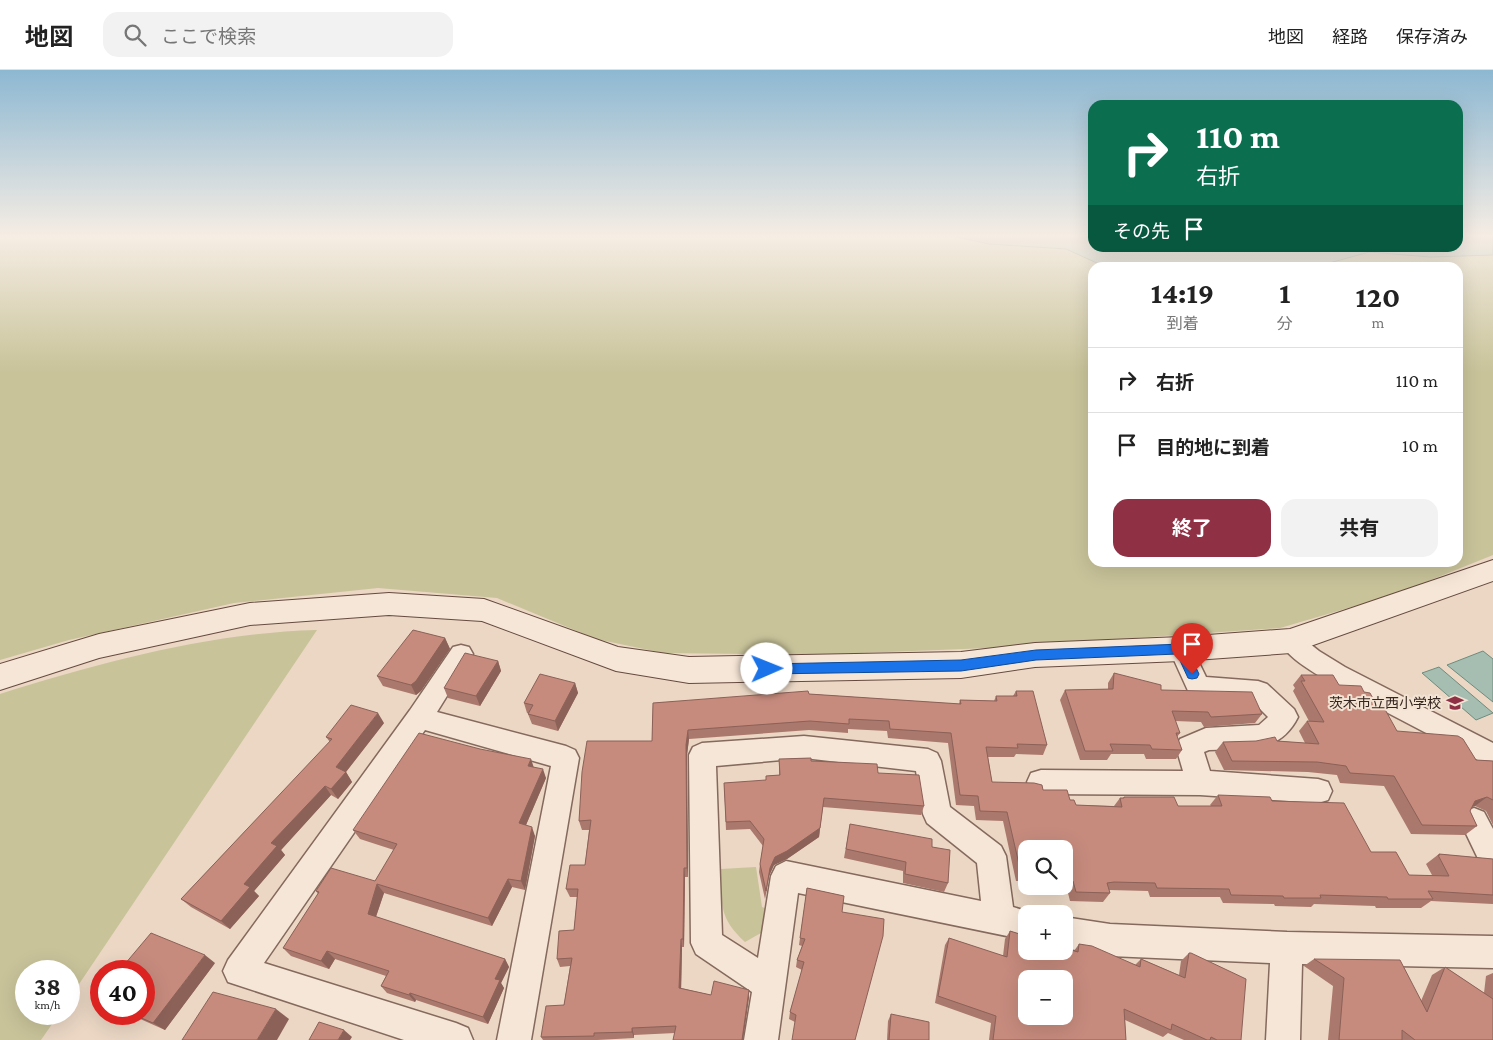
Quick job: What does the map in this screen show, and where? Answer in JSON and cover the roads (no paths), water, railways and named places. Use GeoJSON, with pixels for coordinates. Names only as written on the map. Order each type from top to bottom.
{"type":"FeatureCollection","features":[{"type":"Feature","properties":{"kind":"street"},"geometry":{"type":"LineString","coordinates":[[0,677],[99,646],[250,614],[389,604],[484,610],[616,659],[690,670],[961,666],[1036,655],[1181,649],[1291,641],[1493,570]]}},
{"type":"Feature","properties":{"kind":"street"},"geometry":{"type":"LineString","coordinates":[[1291,641],[1311,658],[1336,674],[1493,756]]}},
{"type":"Feature","properties":{"kind":"street"},"geometry":{"type":"LineString","coordinates":[[1181,649],[1198,686],[1258,691],[1285,717],[1265,736],[1206,739],[1189,747],[1200,783]]}},
{"type":"Feature","properties":{"kind":"street"},"geometry":{"type":"LineString","coordinates":[[456,1040],[239,972],[419,718],[461,654]]}},
{"type":"Feature","properties":{"kind":"street"},"geometry":{"type":"LineString","coordinates":[[419,718],[566,758],[514,1040]]}},
{"type":"Feature","properties":{"kind":"street"},"geometry":{"type":"LineString","coordinates":[[761,1040],[768,984],[786,876],[1013,922],[991,856],[937,814],[928,761],[804,747],[702,755],[707,943],[768,984]]}},
{"type":"Feature","properties":{"kind":"street"},"geometry":{"type":"LineString","coordinates":[[1041,782],[1200,783],[1318,791]]}},
{"type":"Feature","properties":{"kind":"street"},"geometry":{"type":"LineString","coordinates":[[1474,821],[1493,859]]}},
{"type":"Feature","properties":{"kind":"street"},"geometry":{"type":"LineString","coordinates":[[1073,934],[1110,940],[1287,948],[1493,952]]}},
{"type":"Feature","properties":{"kind":"street"},"geometry":{"type":"LineString","coordinates":[[1284,1040],[1287,948]]}},
{"type":"Feature","properties":{"kind":"place","name":"茨木市立西小学校"},"geometry":{"type":"Point","coordinates":[1455,703]}}]}
